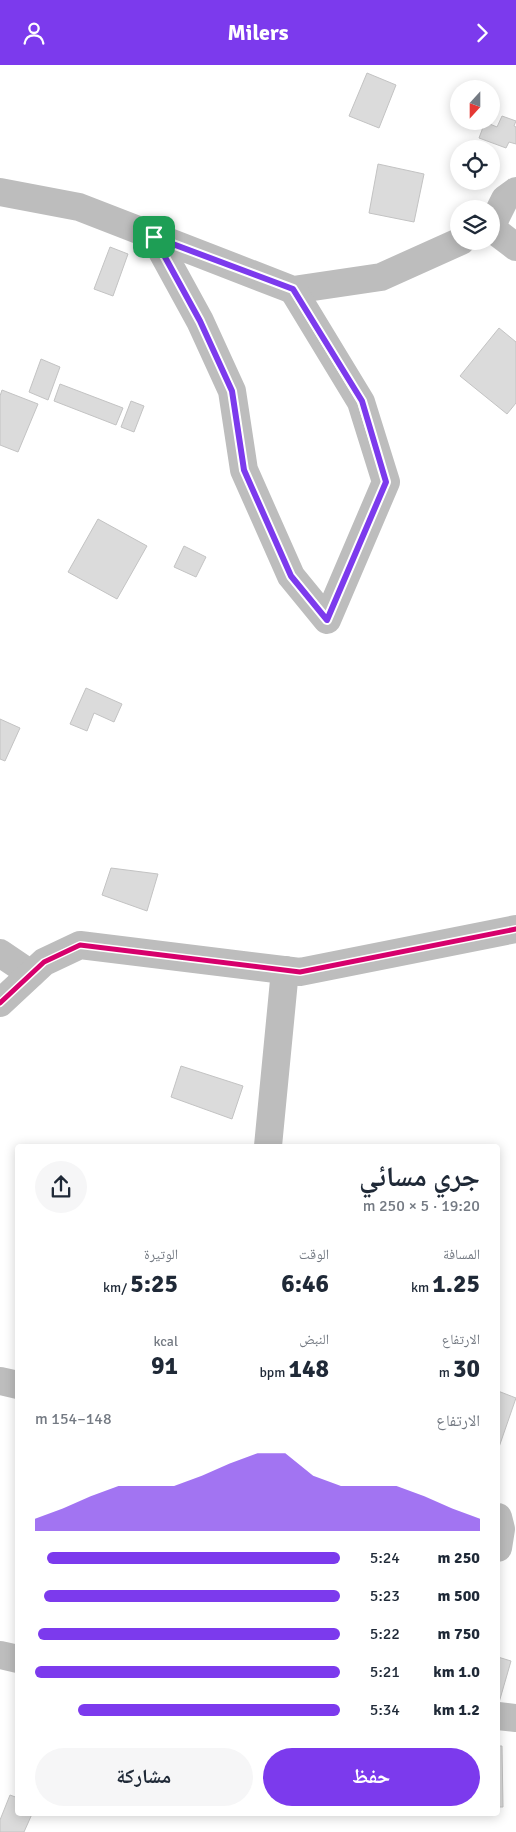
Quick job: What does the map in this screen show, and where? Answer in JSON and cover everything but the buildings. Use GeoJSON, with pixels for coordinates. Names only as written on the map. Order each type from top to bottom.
{"type":"FeatureCollection","features":[{"type":"Feature","properties":{"kind":"street"},"geometry":{"type":"LineString","coordinates":[[500,209],[505,199],[516,191]]}},
{"type":"Feature","properties":{"kind":"street"},"geometry":{"type":"LineString","coordinates":[[0,192],[79,207],[293,289],[381,277],[450,246]]}},
{"type":"Feature","properties":{"kind":"street"},"geometry":{"type":"LineString","coordinates":[[500,234],[516,247]]}},
{"type":"Feature","properties":{"kind":"street"},"geometry":{"type":"LineString","coordinates":[[154,237],[200,321],[232,391],[244,470],[291,576],[327,620],[386,482],[362,401],[293,289]]}},
{"type":"Feature","properties":{"kind":"street"},"geometry":{"type":"LineString","coordinates":[[0,1003],[44,963],[80,945],[300,972],[516,929]]}},
{"type":"Feature","properties":{"kind":"street"},"geometry":{"type":"LineString","coordinates":[[0,953],[31,975]]}},
{"type":"Feature","properties":{"kind":"street"},"geometry":{"type":"LineString","coordinates":[[268,1144],[285,970]]}},
{"type":"Feature","properties":{"kind":"street"},"geometry":{"type":"LineString","coordinates":[[0,1381],[15,1384]]}},
{"type":"Feature","properties":{"kind":"street"},"geometry":{"type":"LineString","coordinates":[[0,1655],[15,1658]]}},
{"type":"Feature","properties":{"kind":"street"},"geometry":{"type":"LineString","coordinates":[[500,1716],[516,1718]]}},
{"type":"Feature","properties":{"kind":"cycle path"},"geometry":{"type":"LineString","coordinates":[[154,237],[200,321],[232,391],[244,470],[291,576],[327,620],[386,482],[361,402],[293,290]]}},
{"type":"Feature","properties":{"kind":"cycle path"},"geometry":{"type":"LineString","coordinates":[[0,1003],[44,962],[80,945],[300,972],[516,929]]}},
{"type":"Feature","properties":{"kind":"route"},"geometry":{"type":"LineString","coordinates":[[154,237],[293,289],[362,401],[386,482],[327,620],[291,576],[244,470],[232,391],[200,321],[154,237]]}}]}
